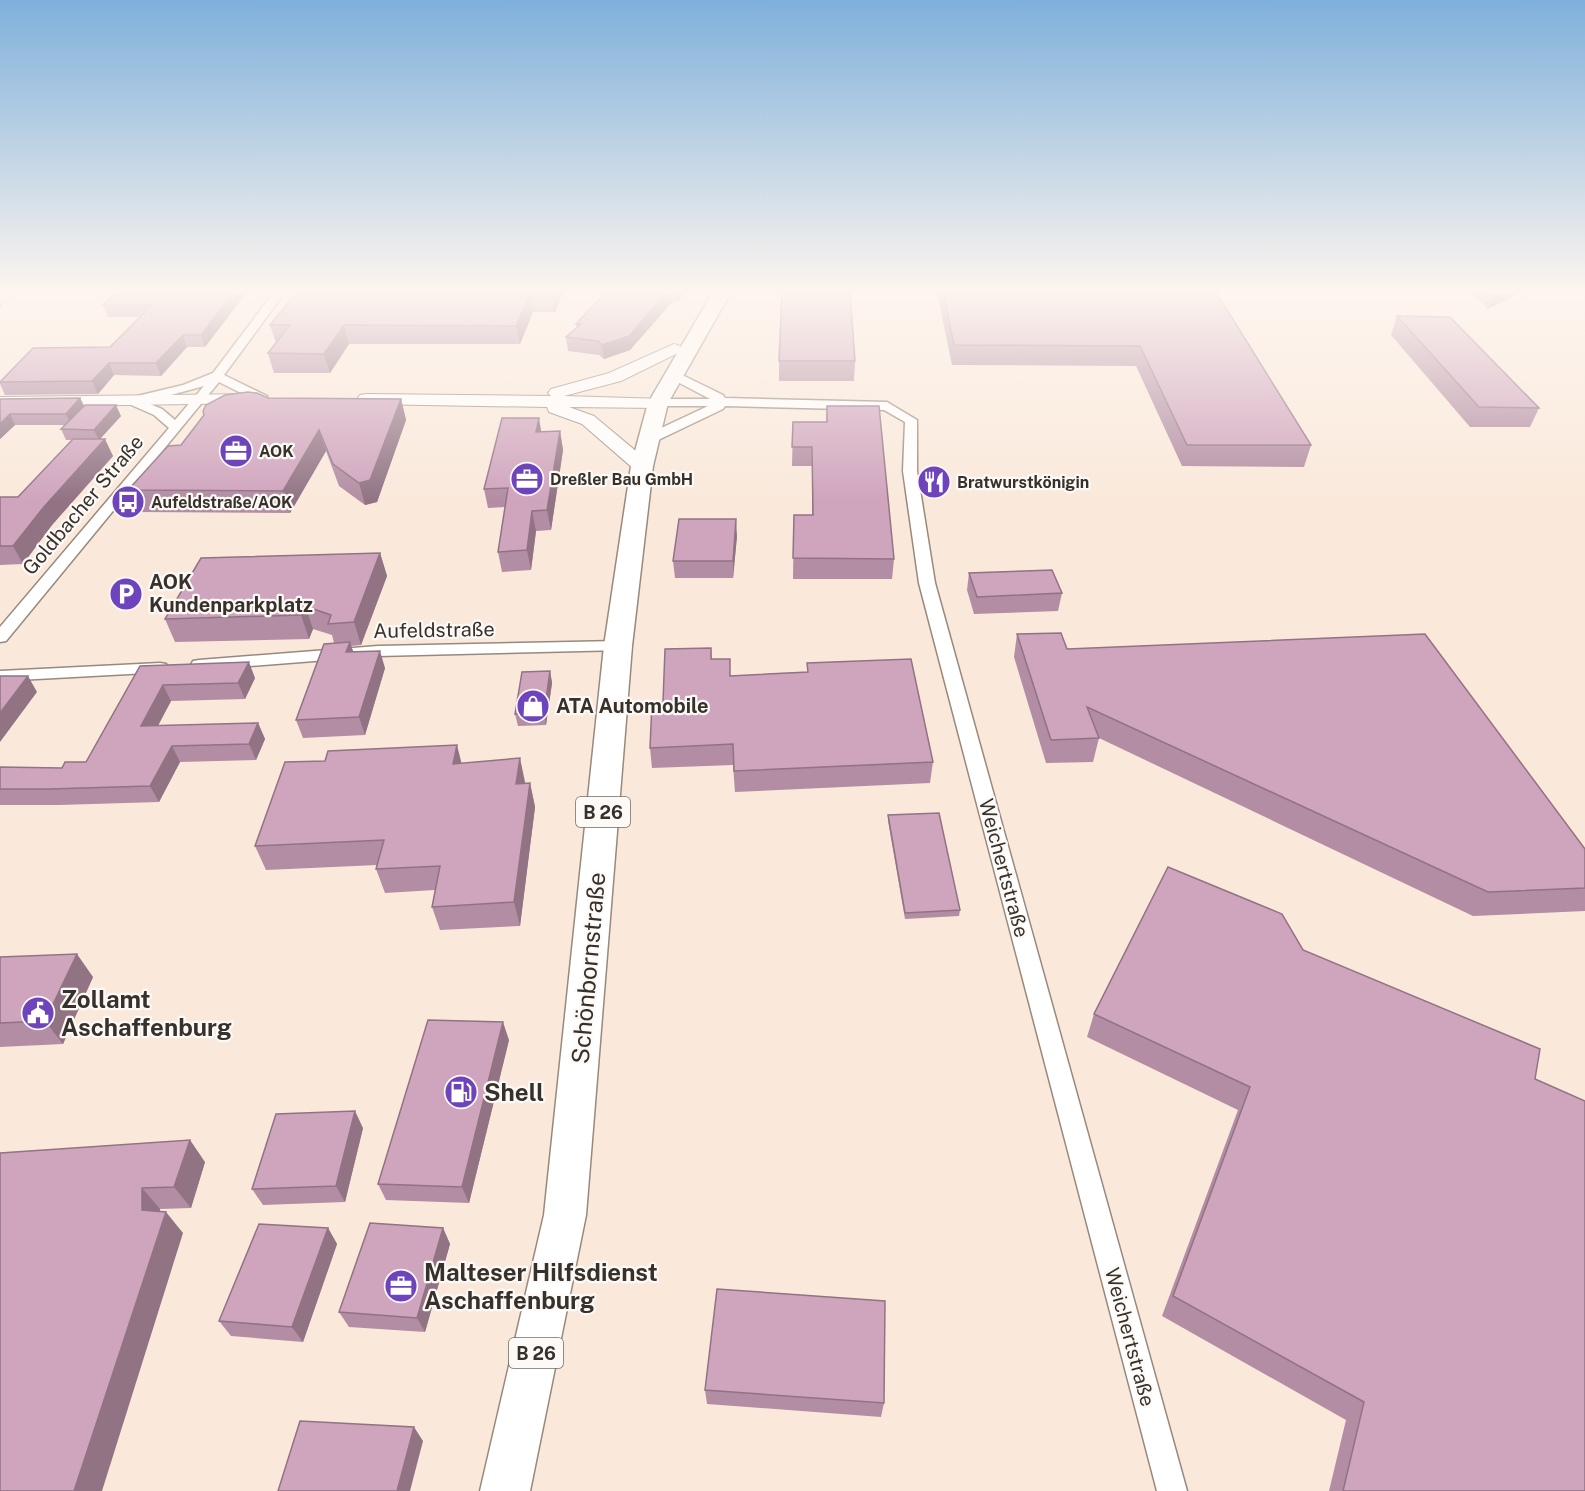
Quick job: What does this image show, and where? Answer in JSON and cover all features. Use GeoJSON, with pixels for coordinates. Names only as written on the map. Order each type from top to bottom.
{"type":"FeatureCollection","features":[{"type":"Feature","properties":{"kind":"main road"},"geometry":{"type":"LineString","coordinates":[[526,401],[615,377],[647,362]]}},
{"type":"Feature","properties":{"kind":"main road","name":"Schönbornstraße"},"geometry":{"type":"LineString","coordinates":[[658,403],[655,384],[667,362]]}},
{"type":"Feature","properties":{"kind":"main road","name":"Schönbornstraße"},"geometry":{"type":"LineString","coordinates":[[506,1491],[566,1215],[618,646],[642,466],[658,403],[682,362]]}},
{"type":"Feature","properties":{"kind":"main road"},"geometry":{"type":"LineString","coordinates":[[207,409],[263,399],[283,399]]}},
{"type":"Feature","properties":{"kind":"main road","name":"Weichertstraße"},"geometry":{"type":"LineString","coordinates":[[347,399],[658,403]]}},
{"type":"Feature","properties":{"kind":"main road","name":"Goldbacher Straße"},"geometry":{"type":"LineString","coordinates":[[0,402],[133,401],[207,409]]}},
{"type":"Feature","properties":{"kind":"main road"},"geometry":{"type":"LineString","coordinates":[[526,401],[588,420],[642,466]]}},
{"type":"Feature","properties":{"kind":"street"},"geometry":{"type":"LineString","coordinates":[[207,409],[217,376],[228,362]]}},
{"type":"Feature","properties":{"kind":"street","name":"Weichertstraße"},"geometry":{"type":"LineString","coordinates":[[674,375],[698,389],[729,402]]}},
{"type":"Feature","properties":{"kind":"street"},"geometry":{"type":"LineString","coordinates":[[133,401],[187,387],[217,376],[263,399]]}},
{"type":"Feature","properties":{"kind":"street","name":"Goldbacher Straße"},"geometry":{"type":"LineString","coordinates":[[133,401],[158,412],[176,427]]}},
{"type":"Feature","properties":{"kind":"street"},"geometry":{"type":"LineString","coordinates":[[647,440],[690,418],[729,402]]}},
{"type":"Feature","properties":{"kind":"street","name":"Weichertstraße"},"geometry":{"type":"LineString","coordinates":[[658,403],[729,402],[887,406],[911,420],[909,459],[914,507],[927,583],[1172,1491]]}},
{"type":"Feature","properties":{"kind":"street","name":"Goldbacher Straße"},"geometry":{"type":"LineString","coordinates":[[0,637],[176,427],[207,409]]}},
{"type":"Feature","properties":{"kind":"street","name":"Aufeldstraße"},"geometry":{"type":"LineString","coordinates":[[0,676],[94,673],[378,651],[618,646]]}},
{"type":"Feature","properties":{"kind":"building"},"geometry":{"type":"Polygon","coordinates":[[[20,362],[157,362],[109,363],[92,381],[0,382],[20,362]]]}},
{"type":"Feature","properties":{"kind":"building"},"geometry":{"type":"Polygon","coordinates":[[[1147,362],[1259,362],[1311,445],[1187,445],[1147,362]]]}},
{"type":"Feature","properties":{"kind":"building"},"geometry":{"type":"Polygon","coordinates":[[[1438,362],[1494,362],[1539,408],[1479,407],[1438,362]]]}},
{"type":"Feature","properties":{"kind":"building"},"geometry":{"type":"Polygon","coordinates":[[[248,392],[268,398],[401,399],[370,480],[359,483],[333,464],[319,430],[283,491],[128,490],[168,446],[181,445],[204,415],[206,405],[225,395],[248,392]]]}},
{"type":"Feature","properties":{"kind":"building"},"geometry":{"type":"Polygon","coordinates":[[[80,398],[66,414],[10,414],[0,424],[0,399],[80,398]]]}},
{"type":"Feature","properties":{"kind":"building"},"geometry":{"type":"Polygon","coordinates":[[[85,405],[116,405],[94,430],[61,429],[85,405]]]}},
{"type":"Feature","properties":{"kind":"building"},"geometry":{"type":"Polygon","coordinates":[[[827,406],[879,406],[894,559],[793,558],[794,515],[813,515],[812,447],[792,447],[793,422],[827,422],[827,406]]]}},
{"type":"Feature","properties":{"kind":"building","name":"Dreßler Bau GmbH"},"geometry":{"type":"Polygon","coordinates":[[[502,418],[539,418],[536,432],[560,431],[547,510],[532,511],[527,550],[498,552],[508,488],[484,489],[502,418]]]}},
{"type":"Feature","properties":{"kind":"building"},"geometry":{"type":"Polygon","coordinates":[[[73,439],[105,439],[43,508],[13,546],[0,546],[0,497],[18,497],[73,439]]]}},
{"type":"Feature","properties":{"kind":"building"},"geometry":{"type":"Polygon","coordinates":[[[679,519],[736,519],[733,561],[673,561],[679,519]]]}},
{"type":"Feature","properties":{"kind":"building"},"geometry":{"type":"Polygon","coordinates":[[[380,553],[354,622],[328,624],[331,615],[305,606],[301,615],[165,619],[201,558],[380,553]]]}},
{"type":"Feature","properties":{"kind":"building"},"geometry":{"type":"Polygon","coordinates":[[[1052,570],[1062,593],[977,597],[969,573],[1052,570]]]}},
{"type":"Feature","properties":{"kind":"building"},"geometry":{"type":"Polygon","coordinates":[[[1061,633],[1067,649],[1425,634],[1585,849],[1585,888],[1488,892],[1087,707],[1099,738],[1051,740],[1017,634],[1061,633]]]}},
{"type":"Feature","properties":{"kind":"building"},"geometry":{"type":"Polygon","coordinates":[[[350,642],[346,652],[380,651],[359,717],[296,720],[324,644],[350,642]]]}},
{"type":"Feature","properties":{"kind":"building"},"geometry":{"type":"Polygon","coordinates":[[[711,648],[711,659],[730,659],[730,676],[808,672],[807,663],[911,659],[933,762],[734,771],[733,744],[650,748],[652,703],[663,702],[665,649],[711,648]]]}},
{"type":"Feature","properties":{"kind":"building"},"geometry":{"type":"Polygon","coordinates":[[[249,662],[238,683],[163,685],[141,726],[258,723],[249,744],[172,746],[150,786],[0,789],[0,767],[62,768],[65,762],[86,762],[140,666],[249,662]]]}},
{"type":"Feature","properties":{"kind":"building"},"geometry":{"type":"Polygon","coordinates":[[[550,671],[544,713],[515,714],[522,672],[550,671]]]}},
{"type":"Feature","properties":{"kind":"building"},"geometry":{"type":"Polygon","coordinates":[[[0,676],[28,676],[0,713],[0,676]]]}},
{"type":"Feature","properties":{"kind":"building"},"geometry":{"type":"Polygon","coordinates":[[[457,745],[453,764],[520,758],[516,784],[530,783],[514,902],[432,907],[440,866],[376,869],[384,840],[255,846],[285,762],[325,761],[328,751],[457,745]]]}},
{"type":"Feature","properties":{"kind":"building"},"geometry":{"type":"Polygon","coordinates":[[[939,813],[960,910],[905,913],[888,815],[939,813]]]}},
{"type":"Feature","properties":{"kind":"building"},"geometry":{"type":"Polygon","coordinates":[[[1168,867],[1282,914],[1303,950],[1540,1049],[1535,1079],[1585,1101],[1585,1491],[1343,1491],[1364,1402],[1173,1296],[1250,1087],[1094,1014],[1168,867]]]}},
{"type":"Feature","properties":{"kind":"building"},"geometry":{"type":"Polygon","coordinates":[[[77,954],[45,1021],[0,1023],[0,957],[77,954]]]}},
{"type":"Feature","properties":{"kind":"building"},"geometry":{"type":"Polygon","coordinates":[[[428,1020],[503,1022],[462,1187],[378,1184],[428,1020]]]}},
{"type":"Feature","properties":{"kind":"building"},"geometry":{"type":"Polygon","coordinates":[[[355,1111],[336,1186],[252,1189],[276,1114],[355,1111]]]}},
{"type":"Feature","properties":{"kind":"building"},"geometry":{"type":"Polygon","coordinates":[[[190,1140],[174,1187],[142,1188],[142,1210],[166,1212],[74,1491],[0,1491],[0,1153],[190,1140]]]}},
{"type":"Feature","properties":{"kind":"building","name":"Malteser Hilfsdienst Aschaffenburg"},"geometry":{"type":"Polygon","coordinates":[[[370,1223],[443,1228],[417,1318],[339,1312],[370,1223]]]}},
{"type":"Feature","properties":{"kind":"building"},"geometry":{"type":"Polygon","coordinates":[[[259,1224],[328,1228],[292,1327],[219,1321],[259,1224]]]}},
{"type":"Feature","properties":{"kind":"building"},"geometry":{"type":"Polygon","coordinates":[[[717,1289],[885,1301],[884,1403],[705,1390],[717,1289]]]}},
{"type":"Feature","properties":{"kind":"building"},"geometry":{"type":"Polygon","coordinates":[[[300,1421],[414,1427],[397,1491],[278,1491],[300,1421]]]}},
{"type":"Feature","properties":{"kind":"place","name":"AOK"},"geometry":{"type":"Point","coordinates":[236,451]}},
{"type":"Feature","properties":{"kind":"place","name":"Dreßler Bau GmbH"},"geometry":{"type":"Point","coordinates":[527,479]}},
{"type":"Feature","properties":{"kind":"place","name":"Bratwurstkönigin"},"geometry":{"type":"Point","coordinates":[934,482]}},
{"type":"Feature","properties":{"kind":"place","name":"Aufeldstraße/AOK"},"geometry":{"type":"Point","coordinates":[128,502]}},
{"type":"Feature","properties":{"kind":"place","name":"AOK Kundenparkplatz"},"geometry":{"type":"Point","coordinates":[126,594]}},
{"type":"Feature","properties":{"kind":"place","name":"ATA Automobile"},"geometry":{"type":"Point","coordinates":[533,706]}},
{"type":"Feature","properties":{"kind":"place","name":"Zollamt Aschaffenburg"},"geometry":{"type":"Point","coordinates":[38,1013]}},
{"type":"Feature","properties":{"kind":"place","name":"Shell"},"geometry":{"type":"Point","coordinates":[461,1092]}},
{"type":"Feature","properties":{"kind":"place","name":"Malteser Hilfsdienst Aschaffenburg"},"geometry":{"type":"Point","coordinates":[401,1286]}}]}
